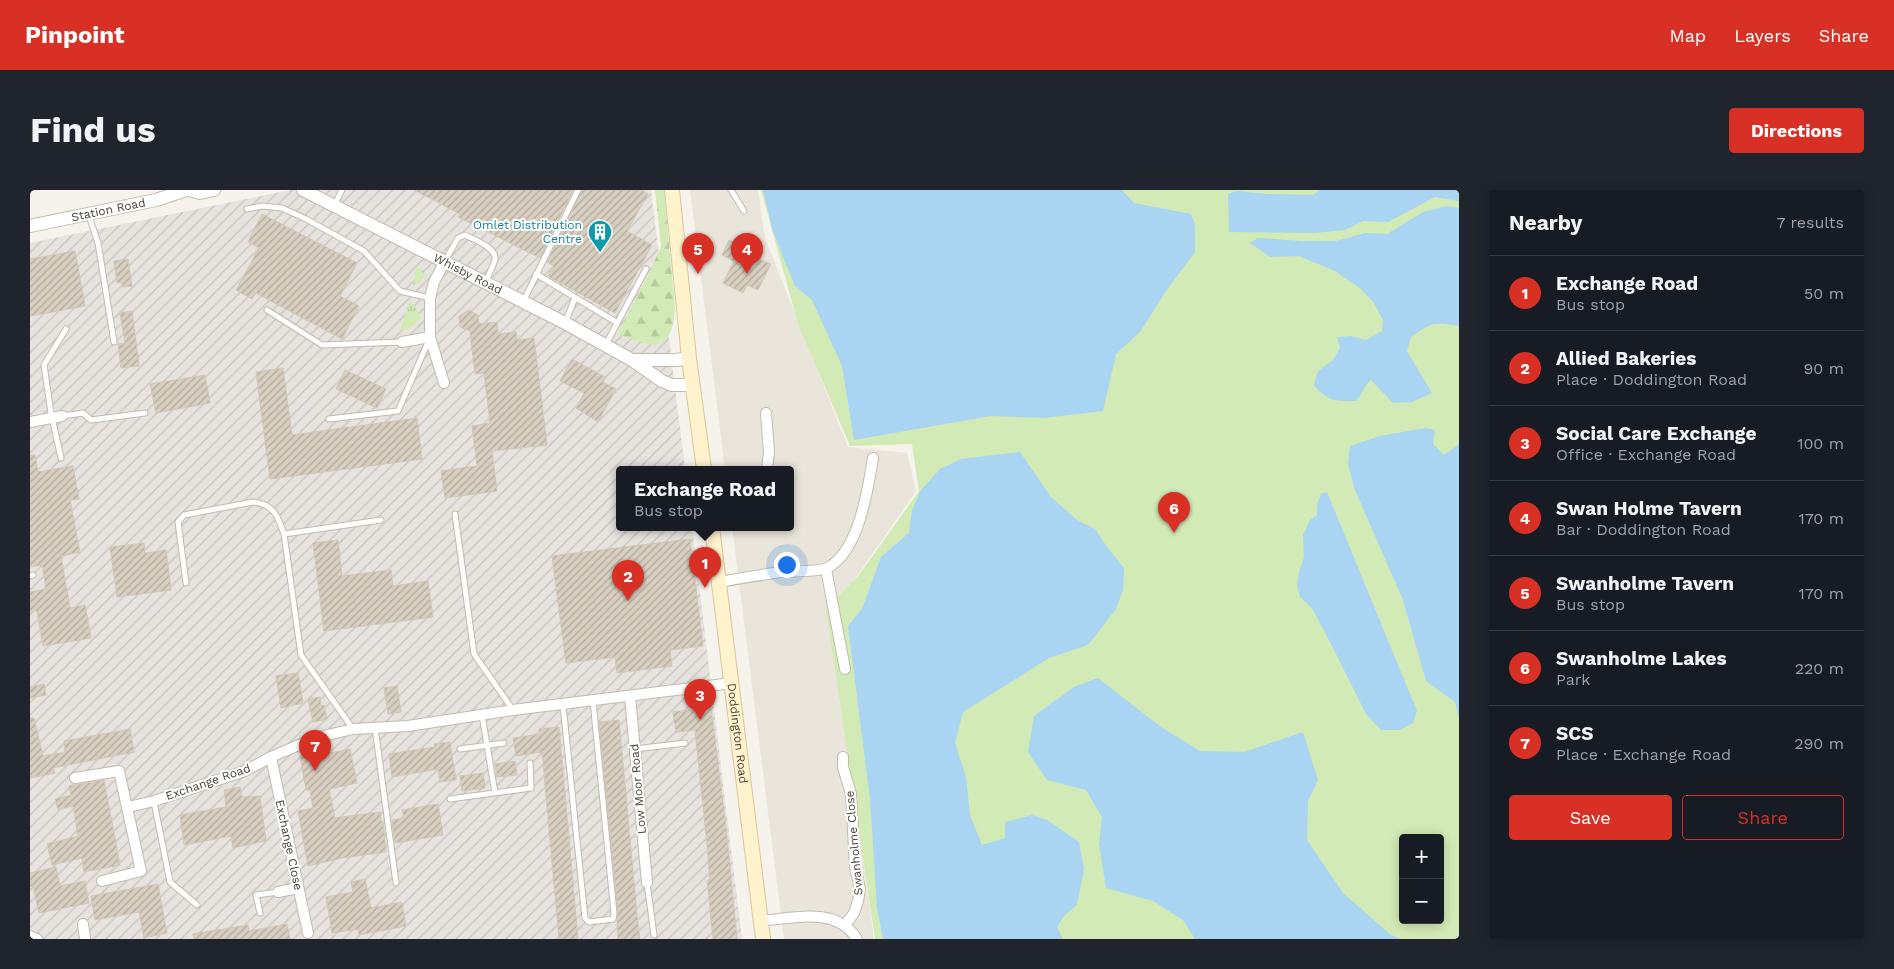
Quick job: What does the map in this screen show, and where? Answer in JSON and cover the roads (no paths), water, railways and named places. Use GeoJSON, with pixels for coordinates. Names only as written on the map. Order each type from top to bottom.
{"type":"FeatureCollection","features":[{"type":"Feature","properties":{"kind":"main road"},"geometry":{"type":"LineString","coordinates":[[672,190],[689,358],[704,466]]}},
{"type":"Feature","properties":{"kind":"main road","name":"Doddington Road"},"geometry":{"type":"LineString","coordinates":[[713,531],[763,939]]}},
{"type":"Feature","properties":{"kind":"street","name":"Station Road"},"geometry":{"type":"LineString","coordinates":[[30,226],[156,200],[188,190],[200,193],[214,190]]}},
{"type":"Feature","properties":{"kind":"street","name":"Whisby Road"},"geometry":{"type":"LineString","coordinates":[[303,190],[565,323],[632,360],[662,381],[672,385],[693,385]]}},
{"type":"Feature","properties":{"kind":"street"},"geometry":{"type":"LineString","coordinates":[[444,383],[430,337],[430,298],[434,282],[445,262]]}},
{"type":"Feature","properties":{"kind":"street"},"geometry":{"type":"LineString","coordinates":[[402,342],[430,337]]}},
{"type":"Feature","properties":{"kind":"street","name":"Whisby Road"},"geometry":{"type":"LineString","coordinates":[[632,360],[689,358]]}},
{"type":"Feature","properties":{"kind":"street"},"geometry":{"type":"LineString","coordinates":[[766,413],[769,452],[767,466]]}},
{"type":"Feature","properties":{"kind":"street"},"geometry":{"type":"LineString","coordinates":[[30,422],[57,417]]}},
{"type":"Feature","properties":{"kind":"street"},"geometry":{"type":"LineString","coordinates":[[720,582],[782,572],[826,569],[840,558],[857,530],[867,496],[873,458]]}},
{"type":"Feature","properties":{"kind":"street"},"geometry":{"type":"LineString","coordinates":[[826,569],[845,668]]}},
{"type":"Feature","properties":{"kind":"street","name":"Exchange Road"},"geometry":{"type":"LineString","coordinates":[[128,807],[154,801],[245,771],[271,757],[315,738],[353,729],[408,726],[513,710],[732,683]]}},
{"type":"Feature","properties":{"kind":"street","name":"Low Moor Road"},"geometry":{"type":"LineString","coordinates":[[630,696],[646,883]]}},
{"type":"Feature","properties":{"kind":"street","name":"Exchange Close"},"geometry":{"type":"LineString","coordinates":[[271,757],[308,933]]}},
{"type":"Feature","properties":{"kind":"street","name":"Swanholme Close"},"geometry":{"type":"LineString","coordinates":[[843,757],[851,794],[855,867],[860,889],[854,913],[845,925]]}},
{"type":"Feature","properties":{"kind":"street"},"geometry":{"type":"LineString","coordinates":[[75,778],[119,771],[141,871],[102,881]]}},
{"type":"Feature","properties":{"kind":"street"},"geometry":{"type":"LineString","coordinates":[[278,892],[298,888]]}},
{"type":"Feature","properties":{"kind":"street"},"geometry":{"type":"LineString","coordinates":[[761,921],[828,917],[845,925],[857,939]]}},
{"type":"Feature","properties":{"kind":"street"},"geometry":{"type":"LineString","coordinates":[[83,924],[85,939]]}},
{"type":"Feature","properties":{"kind":"street"},"geometry":{"type":"LineString","coordinates":[[30,936],[37,939]]}},
{"type":"Feature","properties":{"kind":"lane"},"geometry":{"type":"LineString","coordinates":[[334,207],[342,190]]}},
{"type":"Feature","properties":{"kind":"lane"},"geometry":{"type":"LineString","coordinates":[[523,302],[578,190]]}},
{"type":"Feature","properties":{"kind":"lane"},"geometry":{"type":"LineString","coordinates":[[730,190],[744,211]]}},
{"type":"Feature","properties":{"kind":"lane"},"geometry":{"type":"LineString","coordinates":[[247,210],[262,206],[282,208],[306,219],[364,251],[400,291],[430,298]]}},
{"type":"Feature","properties":{"kind":"lane"},"geometry":{"type":"LineString","coordinates":[[89,215],[98,243],[114,342]]}},
{"type":"Feature","properties":{"kind":"lane"},"geometry":{"type":"LineString","coordinates":[[445,262],[458,238],[465,235],[492,250],[495,254],[495,260],[485,283]]}},
{"type":"Feature","properties":{"kind":"lane"},"geometry":{"type":"LineString","coordinates":[[605,346],[616,322],[646,269]]}},
{"type":"Feature","properties":{"kind":"lane"},"geometry":{"type":"LineString","coordinates":[[536,274],[616,322]]}},
{"type":"Feature","properties":{"kind":"lane"},"geometry":{"type":"LineString","coordinates":[[565,323],[575,298]]}},
{"type":"Feature","properties":{"kind":"lane"},"geometry":{"type":"LineString","coordinates":[[267,310],[322,345],[402,342]]}},
{"type":"Feature","properties":{"kind":"lane"},"geometry":{"type":"LineString","coordinates":[[61,458],[57,417],[44,365],[66,329]]}},
{"type":"Feature","properties":{"kind":"lane"},"geometry":{"type":"LineString","coordinates":[[328,419],[398,412],[430,337]]}},
{"type":"Feature","properties":{"kind":"lane"},"geometry":{"type":"LineString","coordinates":[[57,417],[83,413],[92,420],[145,413]]}},
{"type":"Feature","properties":{"kind":"lane"},"geometry":{"type":"LineString","coordinates":[[186,583],[178,531],[178,522],[184,515],[244,504],[264,503],[279,518],[284,534],[301,654],[353,729]]}},
{"type":"Feature","properties":{"kind":"lane"},"geometry":{"type":"LineString","coordinates":[[455,514],[474,654],[513,710]]}},
{"type":"Feature","properties":{"kind":"lane"},"geometry":{"type":"LineString","coordinates":[[284,534],[381,520]]}},
{"type":"Feature","properties":{"kind":"lane"},"geometry":{"type":"LineString","coordinates":[[563,705],[585,918],[590,922],[613,919],[593,701]]}},
{"type":"Feature","properties":{"kind":"lane"},"geometry":{"type":"LineString","coordinates":[[482,715],[495,793]]}},
{"type":"Feature","properties":{"kind":"lane"},"geometry":{"type":"LineString","coordinates":[[374,728],[396,883]]}},
{"type":"Feature","properties":{"kind":"lane"},"geometry":{"type":"LineString","coordinates":[[460,749],[504,743]]}},
{"type":"Feature","properties":{"kind":"lane"},"geometry":{"type":"LineString","coordinates":[[635,749],[684,743]]}},
{"type":"Feature","properties":{"kind":"lane"},"geometry":{"type":"LineString","coordinates":[[450,799],[531,788],[530,763]]}},
{"type":"Feature","properties":{"kind":"lane"},"geometry":{"type":"LineString","coordinates":[[154,801],[170,882],[197,905]]}},
{"type":"Feature","properties":{"kind":"lane"},"geometry":{"type":"LineString","coordinates":[[646,883],[654,935]]}},
{"type":"Feature","properties":{"kind":"lane"},"geometry":{"type":"LineString","coordinates":[[260,913],[256,895],[278,892]]}},
{"type":"Feature","properties":{"kind":"water"},"geometry":{"type":"Polygon","coordinates":[[[763,190],[1122,190],[1134,203],[1191,214],[1195,225],[1195,252],[1166,291],[1140,332],[1116,354],[1103,411],[1044,418],[991,416],[854,440],[842,366],[812,300],[795,286],[773,232],[763,190]]]}},
{"type":"Feature","properties":{"kind":"water"},"geometry":{"type":"Polygon","coordinates":[[[1320,190],[1459,190],[1459,201],[1435,197],[1388,222],[1363,221],[1345,230],[1314,233],[1229,232],[1228,194],[1237,191],[1313,195],[1320,190]]]}},
{"type":"Feature","properties":{"kind":"water"},"geometry":{"type":"Polygon","coordinates":[[[1447,206],[1459,208],[1459,326],[1433,324],[1428,326],[1411,337],[1407,351],[1432,393],[1412,402],[1393,403],[1371,380],[1356,401],[1337,401],[1323,394],[1314,385],[1318,371],[1333,360],[1340,348],[1337,337],[1351,336],[1366,340],[1382,331],[1383,320],[1374,303],[1361,289],[1335,271],[1299,256],[1270,257],[1250,243],[1258,238],[1336,241],[1365,233],[1387,234],[1423,212],[1447,206]]]}},
{"type":"Feature","properties":{"kind":"water"},"geometry":{"type":"Polygon","coordinates":[[[1425,428],[1435,430],[1433,444],[1444,455],[1459,444],[1459,718],[1455,702],[1426,681],[1403,600],[1355,490],[1348,464],[1350,446],[1380,436],[1425,428]]]}},
{"type":"Feature","properties":{"kind":"water"},"geometry":{"type":"Polygon","coordinates":[[[1020,452],[1051,497],[1077,520],[1095,529],[1124,568],[1123,590],[1116,609],[1088,645],[1049,658],[963,712],[955,743],[966,777],[970,815],[982,845],[1005,838],[1005,822],[1032,815],[1047,820],[1079,842],[1084,869],[1077,905],[1064,916],[1057,927],[1063,939],[883,939],[877,908],[870,799],[848,626],[862,609],[881,557],[909,533],[912,510],[921,490],[940,469],[961,459],[1020,452]]]}},
{"type":"Feature","properties":{"kind":"water"},"geometry":{"type":"Polygon","coordinates":[[[1327,492],[1417,711],[1413,723],[1400,730],[1381,730],[1366,714],[1312,608],[1300,597],[1297,586],[1304,557],[1303,535],[1310,520],[1317,515],[1317,505],[1321,494],[1327,492]]]}},
{"type":"Feature","properties":{"kind":"water"},"geometry":{"type":"Polygon","coordinates":[[[1098,678],[1161,727],[1200,751],[1244,752],[1303,732],[1318,780],[1308,801],[1307,840],[1343,893],[1391,935],[1401,939],[1195,939],[1183,920],[1153,901],[1106,888],[1099,844],[1102,817],[1086,790],[1047,780],[1028,752],[1034,716],[1074,687],[1098,678]]]}},
{"type":"Feature","properties":{"kind":"place","name":"Omlet Distribution Centre"},"geometry":{"type":"Point","coordinates":[600,253]}},
{"type":"Feature","properties":{"kind":"place","name":"Swanholme Tavern"},"geometry":{"type":"Point","coordinates":[698,274]}},
{"type":"Feature","properties":{"kind":"place","name":"Swan Holme Tavern"},"geometry":{"type":"Point","coordinates":[747,274]}},
{"type":"Feature","properties":{"kind":"place","name":"Swanholme Lakes"},"geometry":{"type":"Point","coordinates":[1174,533]}},
{"type":"Feature","properties":{"kind":"place","name":"Exchange Road"},"geometry":{"type":"Point","coordinates":[705,588]}},
{"type":"Feature","properties":{"kind":"place","name":"Allied Bakeries"},"geometry":{"type":"Point","coordinates":[628,601]}},
{"type":"Feature","properties":{"kind":"place","name":"Social Care Exchange"},"geometry":{"type":"Point","coordinates":[700,720]}},
{"type":"Feature","properties":{"kind":"place","name":"SCS"},"geometry":{"type":"Point","coordinates":[315,771]}}]}
